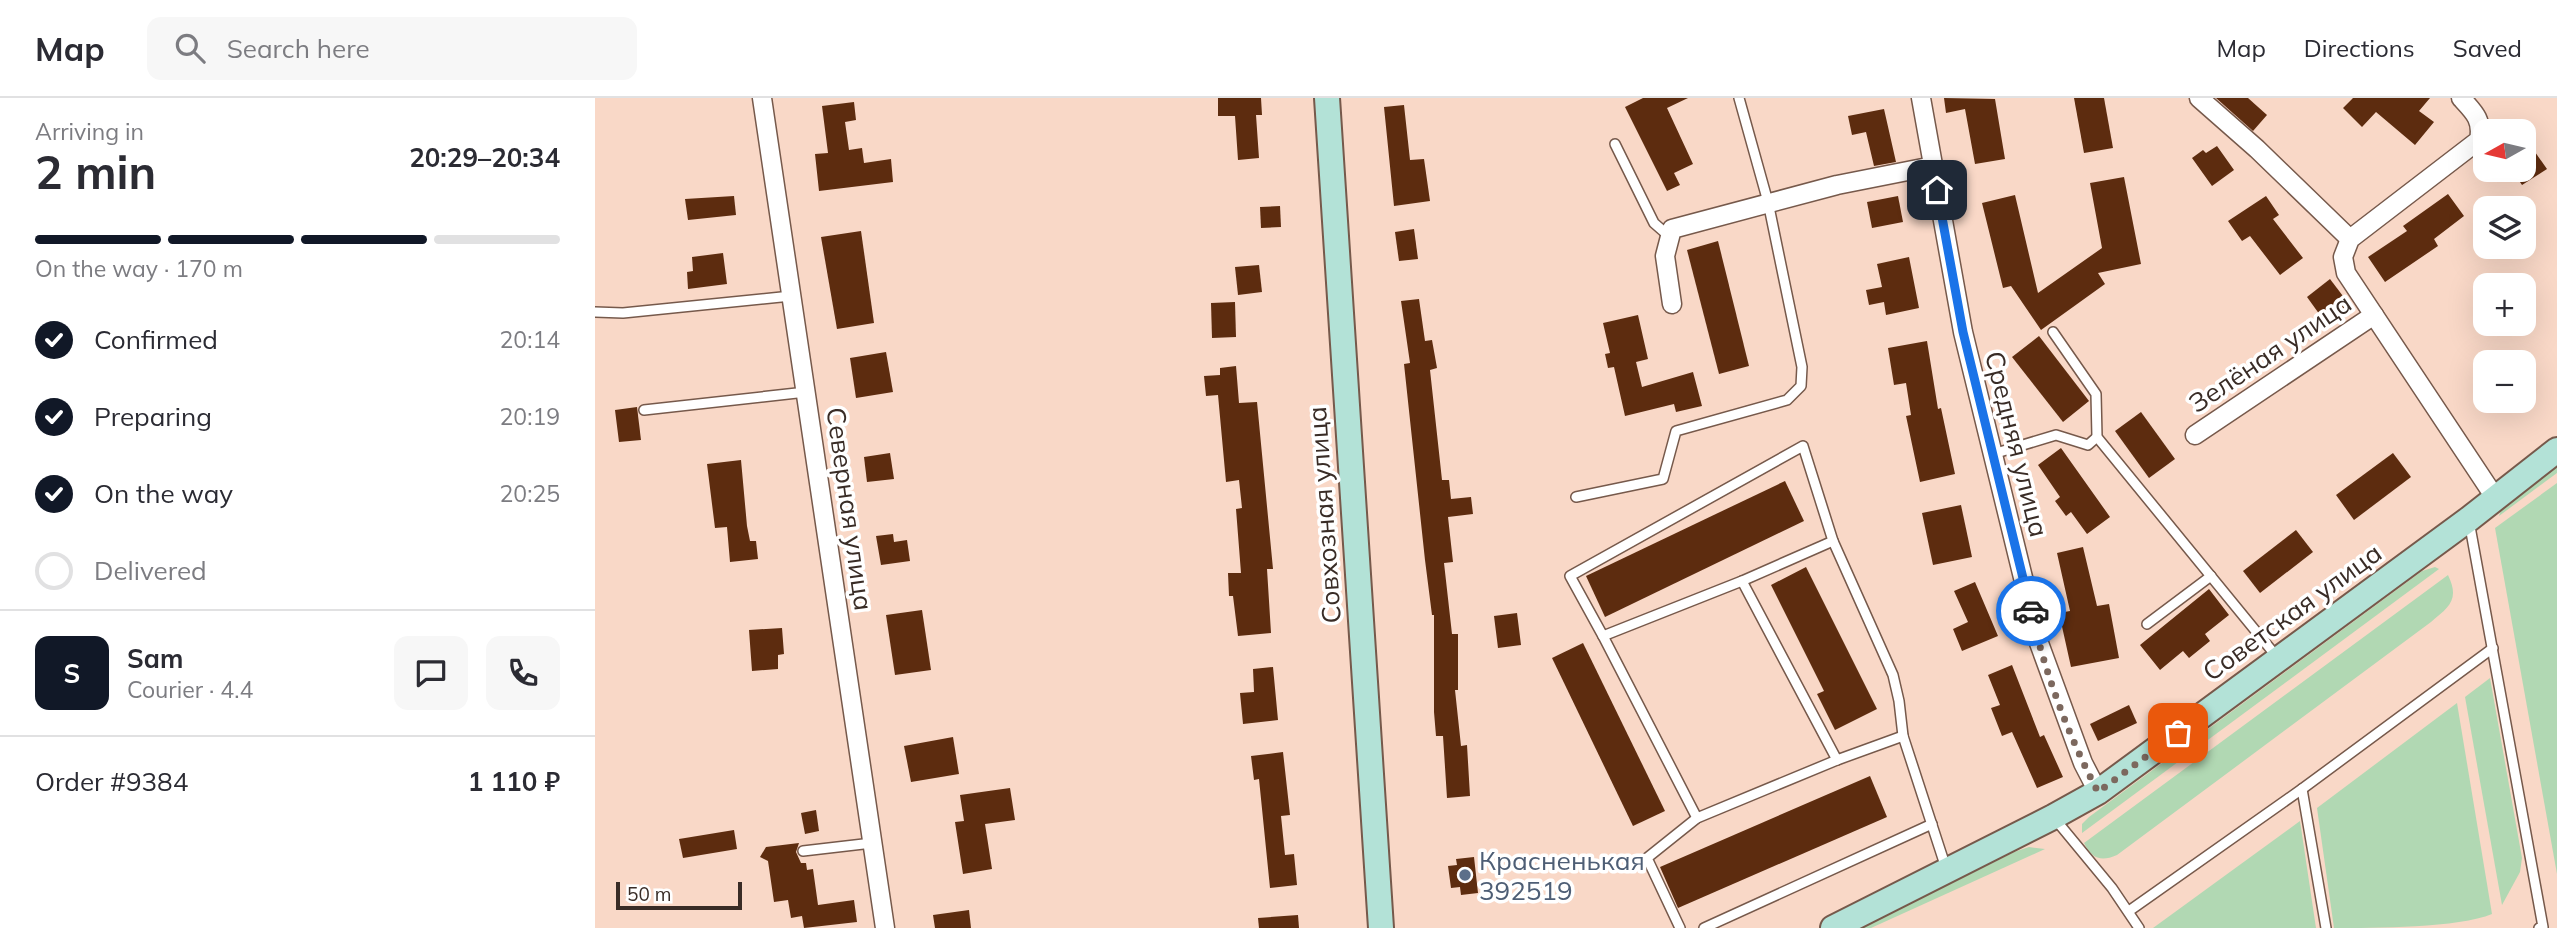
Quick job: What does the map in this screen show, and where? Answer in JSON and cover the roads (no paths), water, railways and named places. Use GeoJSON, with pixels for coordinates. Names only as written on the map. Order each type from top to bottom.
{"type":"FeatureCollection","features":[{"type":"Feature","properties":{"kind":"main road","name":"Совхозная улица"},"geometry":{"type":"LineString","coordinates":[[1327,98],[1381,928]]}},
{"type":"Feature","properties":{"kind":"main road","name":"Советская улица"},"geometry":{"type":"LineString","coordinates":[[1833,928],[2098,792],[2496,499],[2557,450]]}},
{"type":"Feature","properties":{"kind":"street","name":"Северная улица"},"geometry":{"type":"LineString","coordinates":[[762,98],[885,928]]}},
{"type":"Feature","properties":{"kind":"street","name":"Средняя улица"},"geometry":{"type":"LineString","coordinates":[[1921,98],[1963,332],[2039,643],[2083,763],[2098,792]]}},
{"type":"Feature","properties":{"kind":"street"},"geometry":{"type":"LineString","coordinates":[[2199,98],[2257,149],[2350,239]]}},
{"type":"Feature","properties":{"kind":"street"},"geometry":{"type":"LineString","coordinates":[[2461,98],[2478,117],[2481,130],[2479,140],[2350,239],[2343,257],[2346,273],[2496,499]]}},
{"type":"Feature","properties":{"kind":"street"},"geometry":{"type":"LineString","coordinates":[[1671,304],[1665,256],[1672,229],[1837,185],[1933,166]]}},
{"type":"Feature","properties":{"kind":"street","name":"Зелёная улица"},"geometry":{"type":"LineString","coordinates":[[2195,435],[2374,315]]}},
{"type":"Feature","properties":{"kind":"lane"},"geometry":{"type":"LineString","coordinates":[[1576,497],[1663,479],[1676,431],[1787,400],[1801,386],[1802,368],[1768,202],[1739,98]]}},
{"type":"Feature","properties":{"kind":"lane"},"geometry":{"type":"LineString","coordinates":[[1615,144],[1654,223],[1670,237]]}},
{"type":"Feature","properties":{"kind":"lane"},"geometry":{"type":"LineString","coordinates":[[595,313],[623,313],[791,296]]}},
{"type":"Feature","properties":{"kind":"lane"},"geometry":{"type":"LineString","coordinates":[[2053,332],[2096,394],[2097,437],[2279,659]]}},
{"type":"Feature","properties":{"kind":"lane"},"geometry":{"type":"LineString","coordinates":[[644,411],[806,392]]}},
{"type":"Feature","properties":{"kind":"lane"},"geometry":{"type":"LineString","coordinates":[[1993,454],[2056,435],[2088,445],[2097,437]]}},
{"type":"Feature","properties":{"kind":"lane"},"geometry":{"type":"LineString","coordinates":[[1697,818],[1570,576],[1803,446],[1833,541],[1893,675],[1903,736],[1947,870]]}},
{"type":"Feature","properties":{"kind":"lane"},"geometry":{"type":"LineString","coordinates":[[2469,519],[2542,928]]}},
{"type":"Feature","properties":{"kind":"lane"},"geometry":{"type":"LineString","coordinates":[[1603,636],[1742,581],[1833,541]]}},
{"type":"Feature","properties":{"kind":"lane"},"geometry":{"type":"LineString","coordinates":[[2147,624],[2211,576]]}},
{"type":"Feature","properties":{"kind":"lane"},"geometry":{"type":"LineString","coordinates":[[1742,581],[1837,760]]}},
{"type":"Feature","properties":{"kind":"lane"},"geometry":{"type":"LineString","coordinates":[[2129,911],[2302,789],[2493,648]]}},
{"type":"Feature","properties":{"kind":"lane"},"geometry":{"type":"LineString","coordinates":[[1680,928],[1647,858],[1697,818],[1837,760],[1903,736]]}},
{"type":"Feature","properties":{"kind":"lane"},"geometry":{"type":"LineString","coordinates":[[2302,789],[2326,928]]}},
{"type":"Feature","properties":{"kind":"lane"},"geometry":{"type":"LineString","coordinates":[[2053,817],[2129,911],[2139,928]]}},
{"type":"Feature","properties":{"kind":"lane"},"geometry":{"type":"LineString","coordinates":[[1704,928],[1932,824]]}},
{"type":"Feature","properties":{"kind":"lane"},"geometry":{"type":"LineString","coordinates":[[803,851],[873,843]]}},
{"type":"Feature","properties":{"kind":"place","name":"Красненькая 392519"},"geometry":{"type":"Point","coordinates":[1465,875]}}]}
